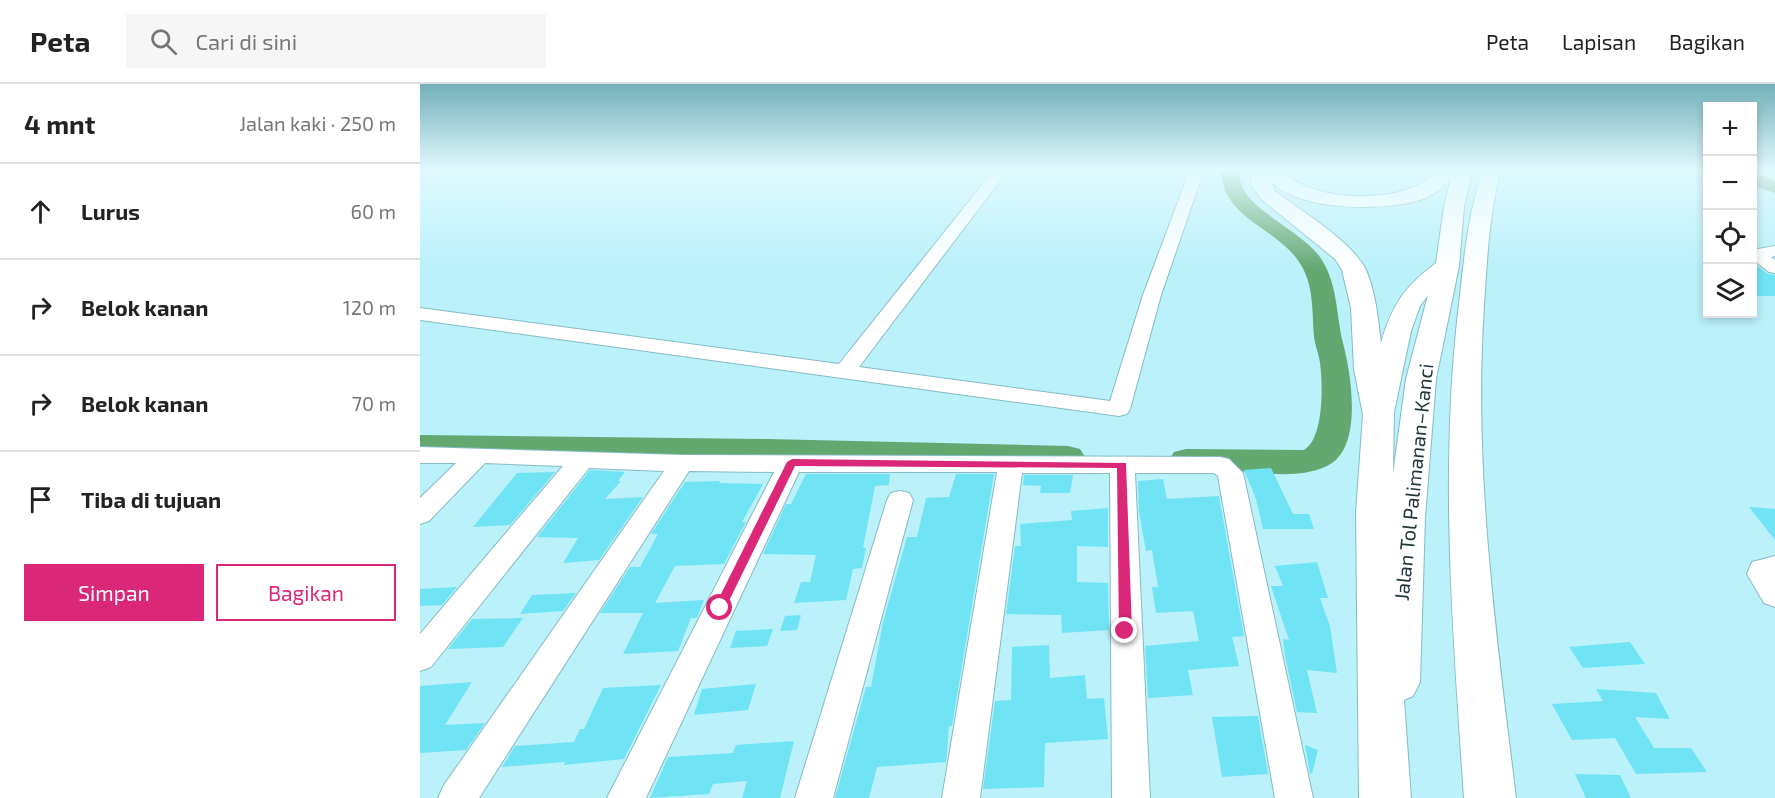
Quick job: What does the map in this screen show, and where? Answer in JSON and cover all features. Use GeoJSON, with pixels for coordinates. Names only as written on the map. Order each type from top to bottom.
{"type":"FeatureCollection","features":[{"type":"Feature","properties":{"kind":"highway"},"geometry":{"type":"LineString","coordinates":[[1279,203],[1329,240],[1354,270],[1364,308],[1369,369],[1379,415]]}},
{"type":"Feature","properties":{"kind":"highway","name":"Jalan Tol Palimanan–Kanci"},"geometry":{"type":"LineString","coordinates":[[1391,798],[1410,483],[1421,379],[1447,266],[1455,203]]}},
{"type":"Feature","properties":{"kind":"highway","name":"Jalan Tol Palimanan–Kanci"},"geometry":{"type":"LineString","coordinates":[[1483,203],[1465,373],[1473,607],[1490,798]]}},
{"type":"Feature","properties":{"kind":"highway"},"geometry":{"type":"LineString","coordinates":[[1385,798],[1374,524],[1379,415],[1408,304],[1427,280],[1447,266]]}},
{"type":"Feature","properties":{"kind":"street"},"geometry":{"type":"LineString","coordinates":[[844,372],[976,203]]}},
{"type":"Feature","properties":{"kind":"street"},"geometry":{"type":"LineString","coordinates":[[420,314],[1119,410],[1152,295],[1185,203]]}},
{"type":"Feature","properties":{"kind":"street"},"geometry":{"type":"LineString","coordinates":[[1775,251],[1757,254],[1775,268]]}},
{"type":"Feature","properties":{"kind":"street"},"geometry":{"type":"LineString","coordinates":[[420,455],[479,455],[682,463],[1220,465],[1230,473],[1294,798]]}},
{"type":"Feature","properties":{"kind":"street"},"geometry":{"type":"LineString","coordinates":[[420,514],[479,455]]}},
{"type":"Feature","properties":{"kind":"street"},"geometry":{"type":"LineString","coordinates":[[420,657],[582,460]]}},
{"type":"Feature","properties":{"kind":"street"},"geometry":{"type":"LineString","coordinates":[[626,798],[792,462]]}},
{"type":"Feature","properties":{"kind":"street"},"geometry":{"type":"LineString","coordinates":[[457,798],[682,463]]}},
{"type":"Feature","properties":{"kind":"street"},"geometry":{"type":"LineString","coordinates":[[961,798],[1011,464]]}},
{"type":"Feature","properties":{"kind":"street"},"geometry":{"type":"LineString","coordinates":[[1122,465],[1131,798]]}},
{"type":"Feature","properties":{"kind":"street"},"geometry":{"type":"LineString","coordinates":[[814,798],[900,500]]}},
{"type":"Feature","properties":{"kind":"street"},"geometry":{"type":"LineString","coordinates":[[1775,567],[1762,570],[1762,574],[1775,595]]}},
{"type":"Feature","properties":{"kind":"building"},"geometry":{"type":"Polygon","coordinates":[[[1757,266],[1768,274],[1775,275],[1775,296],[1757,296],[1757,266]]]}},
{"type":"Feature","properties":{"kind":"building"},"geometry":{"type":"Polygon","coordinates":[[[1271,468],[1293,514],[1309,514],[1314,529],[1263,529],[1256,499],[1244,470],[1271,468]]]}},
{"type":"Feature","properties":{"kind":"building"},"geometry":{"type":"Polygon","coordinates":[[[590,470],[625,472],[618,481],[621,481],[605,499],[643,497],[599,560],[563,563],[578,538],[537,537],[590,470]]]}},
{"type":"Feature","properties":{"kind":"building"},"geometry":{"type":"Polygon","coordinates":[[[555,472],[510,525],[473,527],[517,473],[555,472]]]}},
{"type":"Feature","properties":{"kind":"building"},"geometry":{"type":"Polygon","coordinates":[[[806,474],[890,474],[889,485],[875,486],[863,548],[866,548],[862,568],[853,569],[846,600],[794,603],[801,582],[810,582],[816,555],[763,554],[786,504],[791,504],[806,474]]]}},
{"type":"Feature","properties":{"kind":"building"},"geometry":{"type":"Polygon","coordinates":[[[956,474],[994,474],[952,726],[949,726],[946,762],[877,767],[869,798],[835,798],[866,687],[871,687],[883,622],[907,537],[917,537],[926,498],[949,497],[956,474]]]}},
{"type":"Feature","properties":{"kind":"building"},"geometry":{"type":"Polygon","coordinates":[[[1024,475],[1073,475],[1070,493],[1040,493],[1041,486],[1023,485],[1024,475]]]}},
{"type":"Feature","properties":{"kind":"building"},"geometry":{"type":"Polygon","coordinates":[[[1163,479],[1167,499],[1219,496],[1244,636],[1232,637],[1239,666],[1188,670],[1193,695],[1148,698],[1145,646],[1199,641],[1193,611],[1156,613],[1152,587],[1158,587],[1152,550],[1146,551],[1139,512],[1138,481],[1163,479]]]}},
{"type":"Feature","properties":{"kind":"building"},"geometry":{"type":"Polygon","coordinates":[[[720,481],[719,483],[763,484],[742,522],[746,522],[724,564],[675,566],[655,603],[704,600],[697,618],[691,618],[678,651],[623,654],[643,613],[600,613],[630,567],[640,567],[658,534],[651,534],[685,482],[720,481]]]}},
{"type":"Feature","properties":{"kind":"building"},"geometry":{"type":"Polygon","coordinates":[[[1749,507],[1775,509],[1775,540],[1749,507]]]}},
{"type":"Feature","properties":{"kind":"building"},"geometry":{"type":"Polygon","coordinates":[[[1108,508],[1108,547],[1077,546],[1077,582],[1108,583],[1109,630],[1062,633],[1061,615],[1006,614],[1015,546],[1021,546],[1020,524],[1072,520],[1071,511],[1108,508]]]}},
{"type":"Feature","properties":{"kind":"building"},"geometry":{"type":"Polygon","coordinates":[[[1317,562],[1328,598],[1320,598],[1330,626],[1337,673],[1307,670],[1317,713],[1297,712],[1283,639],[1289,640],[1271,586],[1283,586],[1275,566],[1317,562]]]}},
{"type":"Feature","properties":{"kind":"building"},"geometry":{"type":"Polygon","coordinates":[[[457,587],[442,605],[420,606],[420,589],[457,587]]]}},
{"type":"Feature","properties":{"kind":"building"},"geometry":{"type":"Polygon","coordinates":[[[576,593],[563,611],[520,614],[532,595],[576,593]]]}},
{"type":"Feature","properties":{"kind":"building"},"geometry":{"type":"Polygon","coordinates":[[[801,615],[797,630],[780,631],[785,616],[801,615]]]}},
{"type":"Feature","properties":{"kind":"building"},"geometry":{"type":"Polygon","coordinates":[[[523,618],[503,647],[448,649],[472,619],[523,618]]]}},
{"type":"Feature","properties":{"kind":"building"},"geometry":{"type":"Polygon","coordinates":[[[773,629],[767,646],[730,648],[736,631],[773,629]]]}},
{"type":"Feature","properties":{"kind":"building"},"geometry":{"type":"Polygon","coordinates":[[[1630,642],[1645,664],[1583,668],[1569,647],[1630,642]]]}},
{"type":"Feature","properties":{"kind":"building"},"geometry":{"type":"Polygon","coordinates":[[[1049,645],[1050,678],[1085,675],[1087,699],[1104,698],[1108,739],[1045,743],[1044,787],[983,789],[995,701],[1011,700],[1012,647],[1049,645]]]}},
{"type":"Feature","properties":{"kind":"building"},"geometry":{"type":"Polygon","coordinates":[[[472,682],[445,725],[485,723],[466,750],[420,753],[420,686],[472,682]]]}},
{"type":"Feature","properties":{"kind":"building"},"geometry":{"type":"Polygon","coordinates":[[[756,684],[748,710],[694,715],[702,689],[756,684]]]}},
{"type":"Feature","properties":{"kind":"building"},"geometry":{"type":"Polygon","coordinates":[[[661,685],[624,759],[564,765],[565,762],[502,767],[515,746],[574,742],[580,729],[584,729],[603,688],[661,685]]]}},
{"type":"Feature","properties":{"kind":"building"},"geometry":{"type":"Polygon","coordinates":[[[1596,689],[1656,693],[1670,719],[1635,717],[1654,748],[1691,748],[1707,772],[1636,774],[1615,738],[1572,740],[1552,704],[1603,701],[1596,689]]]}},
{"type":"Feature","properties":{"kind":"building"},"geometry":{"type":"Polygon","coordinates":[[[1258,716],[1268,774],[1222,777],[1212,717],[1258,716]]]}},
{"type":"Feature","properties":{"kind":"building"},"geometry":{"type":"Polygon","coordinates":[[[794,741],[780,798],[742,798],[747,781],[713,784],[709,794],[650,798],[668,757],[733,753],[736,745],[794,741]]]}},
{"type":"Feature","properties":{"kind":"building"},"geometry":{"type":"Polygon","coordinates":[[[1305,745],[1318,750],[1312,774],[1310,773],[1305,745]]]}},
{"type":"Feature","properties":{"kind":"building"},"geometry":{"type":"Polygon","coordinates":[[[1575,774],[1620,775],[1631,798],[1586,798],[1575,774]]]}},
{"type":"Feature","properties":{"kind":"waterway"},"geometry":{"type":"LineString","coordinates":[[1186,460],[1227,459],[1292,463],[1318,457],[1327,447],[1330,439],[1335,414],[1336,376],[1324,298],[1316,270],[1302,250],[1244,203]]}},
{"type":"Feature","properties":{"kind":"waterway"},"geometry":{"type":"LineString","coordinates":[[420,446],[767,450],[1068,457]]}},
{"type":"Feature","properties":{"kind":"route"},"geometry":{"type":"LineString","coordinates":[[720,608],[792,462],[1122,465],[1125,631]]}}]}
